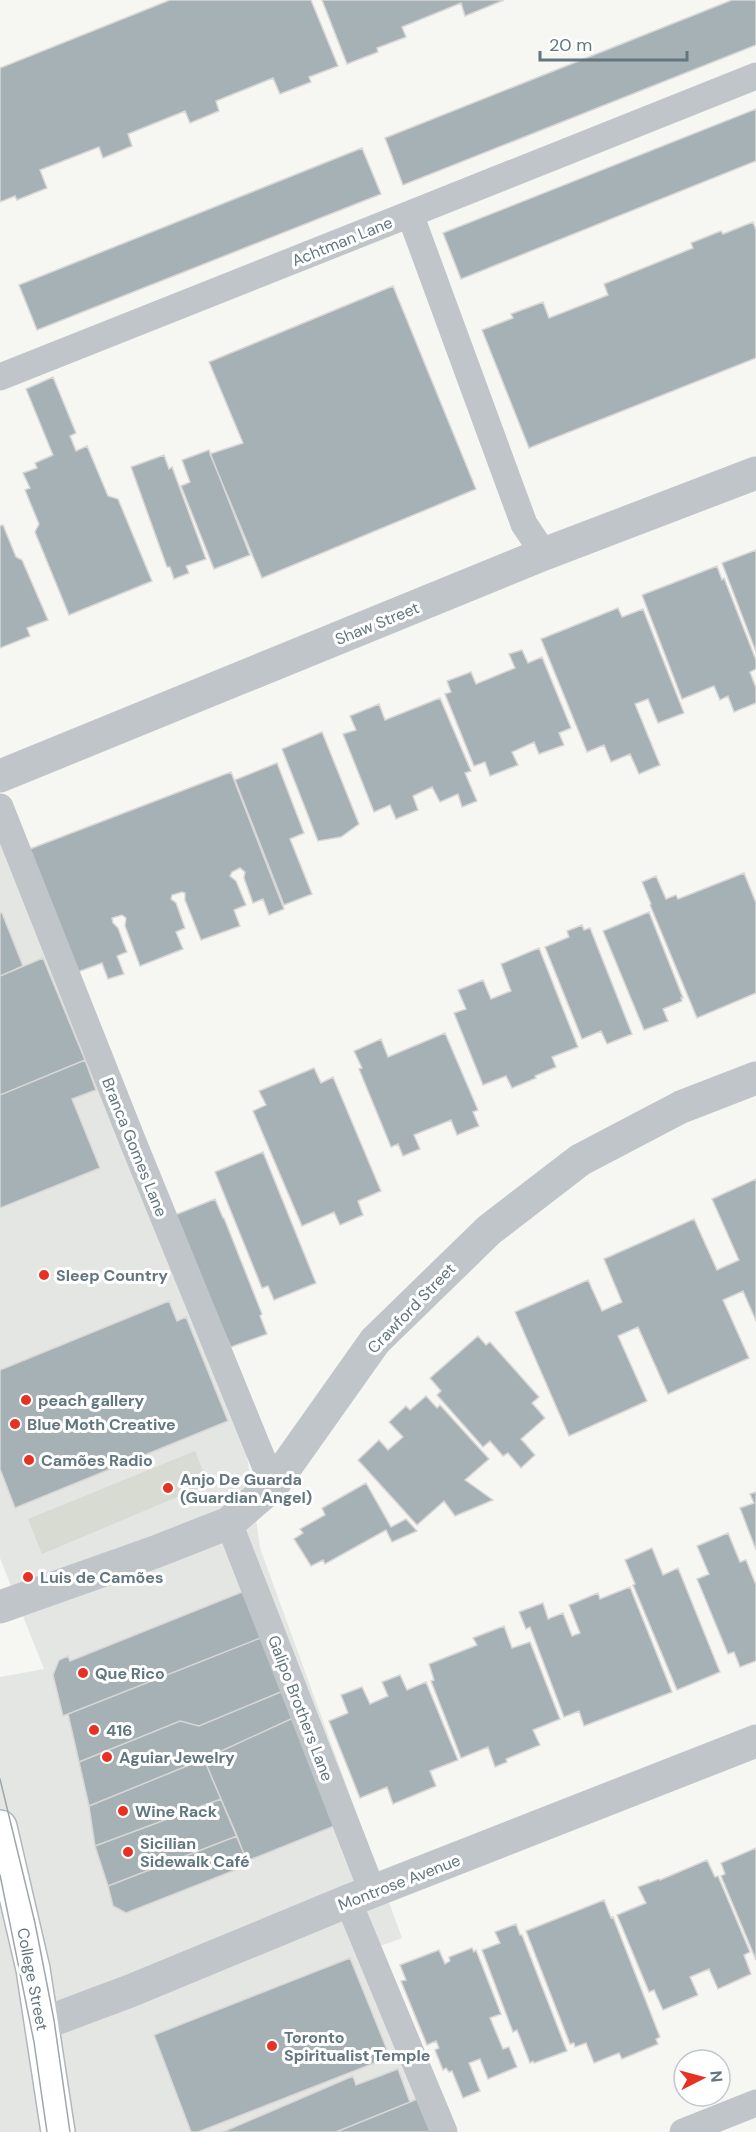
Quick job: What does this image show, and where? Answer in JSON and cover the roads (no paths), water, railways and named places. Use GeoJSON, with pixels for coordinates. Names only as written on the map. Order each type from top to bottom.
{"type":"FeatureCollection","features":[{"type":"Feature","properties":{"kind":"main road","name":"College Street"},"geometry":{"type":"LineString","coordinates":[[0,1827],[33,1969],[58,2132]]}},
{"type":"Feature","properties":{"kind":"street","name":"Shaw Street"},"geometry":{"type":"LineString","coordinates":[[0,776],[544,554],[756,473]]}},
{"type":"Feature","properties":{"kind":"street","name":"Crawford Street"},"geometry":{"type":"LineString","coordinates":[[0,1607],[228,1523],[273,1485],[375,1341],[489,1230],[580,1160],[681,1107],[756,1078]]}},
{"type":"Feature","properties":{"kind":"street","name":"Montrose Avenue"},"geometry":{"type":"LineString","coordinates":[[42,2024],[756,1741]]}},
{"type":"Feature","properties":{"kind":"lane"},"geometry":{"type":"LineString","coordinates":[[410,214],[756,76]]}},
{"type":"Feature","properties":{"kind":"lane","name":"Achtman Lane"},"geometry":{"type":"LineString","coordinates":[[0,377],[410,214],[524,524],[544,554]]}},
{"type":"Feature","properties":{"kind":"lane","name":"Branca Gomes Lane"},"geometry":{"type":"LineString","coordinates":[[0,807],[128,1131],[273,1485]]}},
{"type":"Feature","properties":{"kind":"lane","name":"Galipo Brothers Lane"},"geometry":{"type":"LineString","coordinates":[[228,1523],[444,2132]]}},
{"type":"Feature","properties":{"kind":"lane"},"geometry":{"type":"LineString","coordinates":[[683,2132],[756,2103]]}},
{"type":"Feature","properties":{"kind":"tram line"},"geometry":{"type":"LineString","coordinates":[[0,1779],[35,1923],[54,2020],[70,2132]]}},
{"type":"Feature","properties":{"kind":"tram line"},"geometry":{"type":"LineString","coordinates":[[0,1875],[34,2042],[47,2132]]}},
{"type":"Feature","properties":{"kind":"place","name":"Sleep Country"},"geometry":{"type":"Point","coordinates":[44,1275]}},
{"type":"Feature","properties":{"kind":"place","name":"peach gallery"},"geometry":{"type":"Point","coordinates":[26,1400]}},
{"type":"Feature","properties":{"kind":"place","name":"Blue Moth Creative"},"geometry":{"type":"Point","coordinates":[15,1424]}},
{"type":"Feature","properties":{"kind":"place","name":"Camões Radio"},"geometry":{"type":"Point","coordinates":[29,1460]}},
{"type":"Feature","properties":{"kind":"place","name":"Anjo De Guarda (Guardian Angel)"},"geometry":{"type":"Point","coordinates":[168,1488]}},
{"type":"Feature","properties":{"kind":"place","name":"Luis de Camões"},"geometry":{"type":"Point","coordinates":[28,1577]}},
{"type":"Feature","properties":{"kind":"place","name":"Que Rico"},"geometry":{"type":"Point","coordinates":[83,1673]}},
{"type":"Feature","properties":{"kind":"place","name":"416"},"geometry":{"type":"Point","coordinates":[94,1730]}},
{"type":"Feature","properties":{"kind":"place","name":"Aguiar Jewelry"},"geometry":{"type":"Point","coordinates":[107,1757]}},
{"type":"Feature","properties":{"kind":"place","name":"Wine Rack"},"geometry":{"type":"Point","coordinates":[123,1811]}},
{"type":"Feature","properties":{"kind":"place","name":"Sicilian Sidewalk Café"},"geometry":{"type":"Point","coordinates":[128,1852]}},
{"type":"Feature","properties":{"kind":"place","name":"Toronto Spiritualist Temple"},"geometry":{"type":"Point","coordinates":[272,2046]}}]}
